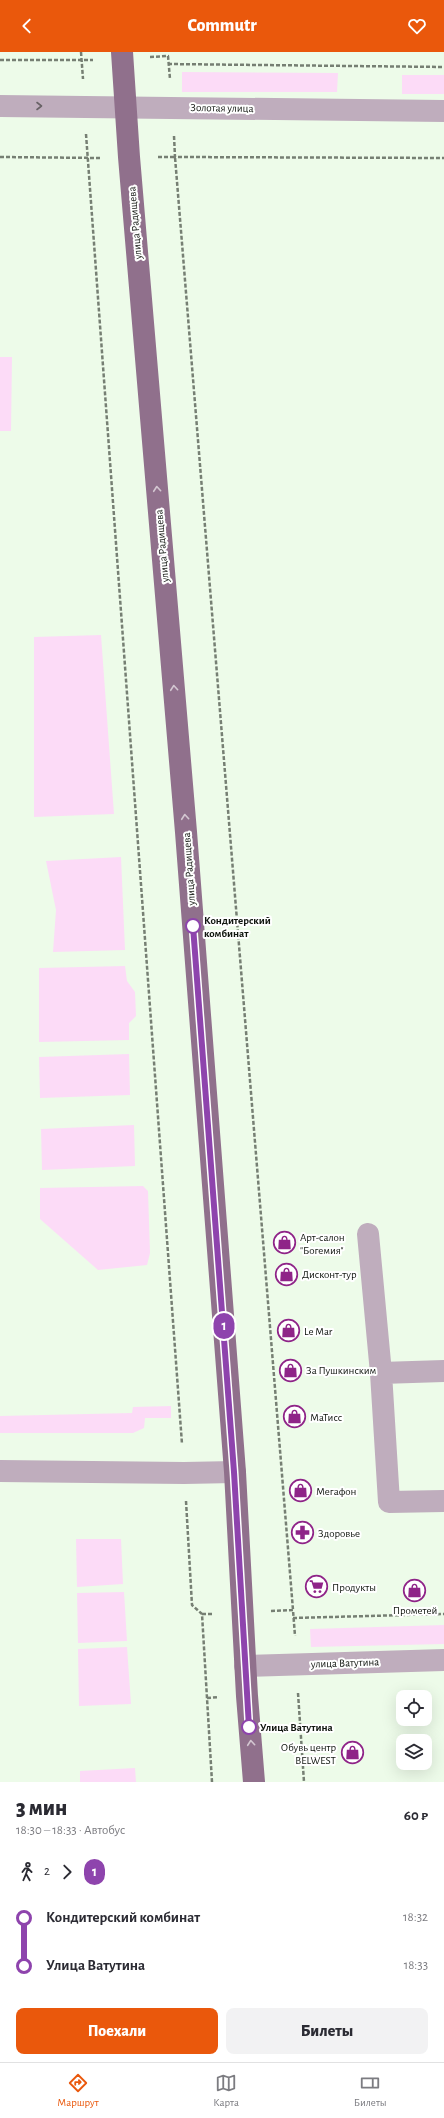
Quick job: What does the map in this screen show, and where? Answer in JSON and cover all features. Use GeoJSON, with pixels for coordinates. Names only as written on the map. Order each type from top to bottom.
{"type":"FeatureCollection","features":[{"type":"Feature","properties":{"kind":"main road","name":"улица Радищева"},"geometry":{"type":"LineString","coordinates":[[122,52],[129,157],[186,824],[234,1472],[245,1666],[254,1782]]}},
{"type":"Feature","properties":{"kind":"street","name":"Золотая улица"},"geometry":{"type":"LineString","coordinates":[[0,106],[444,110]]}},
{"type":"Feature","properties":{"kind":"street"},"geometry":{"type":"LineString","coordinates":[[368,1234],[381,1373],[389,1502],[444,1501]]}},
{"type":"Feature","properties":{"kind":"street"},"geometry":{"type":"LineString","coordinates":[[381,1373],[444,1371]]}},
{"type":"Feature","properties":{"kind":"street"},"geometry":{"type":"LineString","coordinates":[[0,1471],[184,1473],[234,1472]]}},
{"type":"Feature","properties":{"kind":"street","name":"улица Ватутина"},"geometry":{"type":"LineString","coordinates":[[245,1666],[444,1660]]}},
{"type":"Feature","properties":{"kind":"path"},"geometry":{"type":"LineString","coordinates":[[81,52],[87,158],[184,1473],[192,1605],[202,1614],[212,1782]]}},
{"type":"Feature","properties":{"kind":"path"},"geometry":{"type":"LineString","coordinates":[[0,60],[82,61]]}},
{"type":"Feature","properties":{"kind":"path"},"geometry":{"type":"LineString","coordinates":[[168,64],[444,68]]}},
{"type":"Feature","properties":{"kind":"path"},"geometry":{"type":"LineString","coordinates":[[0,157],[176,157],[293,1610]]}},
{"type":"Feature","properties":{"kind":"path"},"geometry":{"type":"LineString","coordinates":[[293,1618],[444,1614]]}},
{"type":"Feature","properties":{"kind":"shaded area"},"geometry":{"type":"Polygon","coordinates":[[[182,72],[338,73],[337,92],[182,92],[182,72]]]}},
{"type":"Feature","properties":{"kind":"shaded area"},"geometry":{"type":"Polygon","coordinates":[[[402,75],[444,75],[444,94],[402,94],[402,75]]]}},
{"type":"Feature","properties":{"kind":"shaded area"},"geometry":{"type":"Polygon","coordinates":[[[0,357],[12,357],[11,431],[0,431],[0,357]]]}},
{"type":"Feature","properties":{"kind":"shaded area"},"geometry":{"type":"Polygon","coordinates":[[[101,635],[114,814],[34,817],[34,637],[101,635]]]}},
{"type":"Feature","properties":{"kind":"shaded area"},"geometry":{"type":"Polygon","coordinates":[[[121,857],[125,950],[53,952],[56,910],[46,861],[121,857]]]}},
{"type":"Feature","properties":{"kind":"shaded area"},"geometry":{"type":"Polygon","coordinates":[[[125,966],[127,981],[135,992],[136,1016],[129,1023],[129,1040],[39,1042],[39,968],[125,966]]]}},
{"type":"Feature","properties":{"kind":"shaded area"},"geometry":{"type":"Polygon","coordinates":[[[129,1054],[130,1095],[40,1098],[39,1057],[129,1054]]]}},
{"type":"Feature","properties":{"kind":"shaded area"},"geometry":{"type":"Polygon","coordinates":[[[134,1125],[135,1166],[42,1170],[41,1129],[134,1125]]]}},
{"type":"Feature","properties":{"kind":"shaded area"},"geometry":{"type":"Polygon","coordinates":[[[143,1186],[148,1191],[150,1253],[147,1265],[98,1270],[40,1219],[40,1188],[143,1186]]]}},
{"type":"Feature","properties":{"kind":"shaded area"},"geometry":{"type":"Polygon","coordinates":[[[171,1406],[171,1418],[145,1418],[144,1428],[133,1433],[0,1433],[0,1416],[132,1413],[133,1407],[171,1406]]]}},
{"type":"Feature","properties":{"kind":"shaded area"},"geometry":{"type":"Polygon","coordinates":[[[76,1539],[121,1539],[123,1584],[77,1587],[76,1539]]]}},
{"type":"Feature","properties":{"kind":"shaded area"},"geometry":{"type":"Polygon","coordinates":[[[124,1592],[127,1641],[78,1643],[77,1593],[124,1592]]]}},
{"type":"Feature","properties":{"kind":"shaded area"},"geometry":{"type":"Polygon","coordinates":[[[444,1625],[444,1644],[311,1647],[310,1629],[444,1625]]]}},
{"type":"Feature","properties":{"kind":"shaded area"},"geometry":{"type":"Polygon","coordinates":[[[127,1647],[131,1704],[79,1706],[78,1649],[127,1647]]]}},
{"type":"Feature","properties":{"kind":"shaded area"},"geometry":{"type":"Polygon","coordinates":[[[135,1768],[136,1782],[80,1782],[80,1771],[135,1768]]]}},
{"type":"Feature","properties":{"kind":"bus line","name":"1"},"geometry":{"type":"LineString","coordinates":[[193,926],[234,1472],[249,1727]]}},
{"type":"Feature","properties":{"kind":"place","name":"Кондитерский комбинат"},"geometry":{"type":"Point","coordinates":[193,926]}},
{"type":"Feature","properties":{"kind":"place","name":"Арт-салон \"Богемия\""},"geometry":{"type":"Point","coordinates":[284,1243]}},
{"type":"Feature","properties":{"kind":"place","name":"Дисконт-тур"},"geometry":{"type":"Point","coordinates":[286,1274]}},
{"type":"Feature","properties":{"kind":"place","name":"Le Mar"},"geometry":{"type":"Point","coordinates":[288,1331]}},
{"type":"Feature","properties":{"kind":"place","name":"За Пушкинским"},"geometry":{"type":"Point","coordinates":[291,1370]}},
{"type":"Feature","properties":{"kind":"place","name":"МаТисс"},"geometry":{"type":"Point","coordinates":[294,1417]}},
{"type":"Feature","properties":{"kind":"place","name":"Мегафон"},"geometry":{"type":"Point","coordinates":[300,1491]}},
{"type":"Feature","properties":{"kind":"place","name":"Здоровье"},"geometry":{"type":"Point","coordinates":[302,1533]}},
{"type":"Feature","properties":{"kind":"place","name":"Продукты"},"geometry":{"type":"Point","coordinates":[317,1587]}},
{"type":"Feature","properties":{"kind":"place","name":"Прометей"},"geometry":{"type":"Point","coordinates":[415,1590]}},
{"type":"Feature","properties":{"kind":"place","name":"Улица Ватутина"},"geometry":{"type":"Point","coordinates":[249,1727]}},
{"type":"Feature","properties":{"kind":"place","name":"Обувь центр BELWEST"},"geometry":{"type":"Point","coordinates":[352,1753]}}]}
